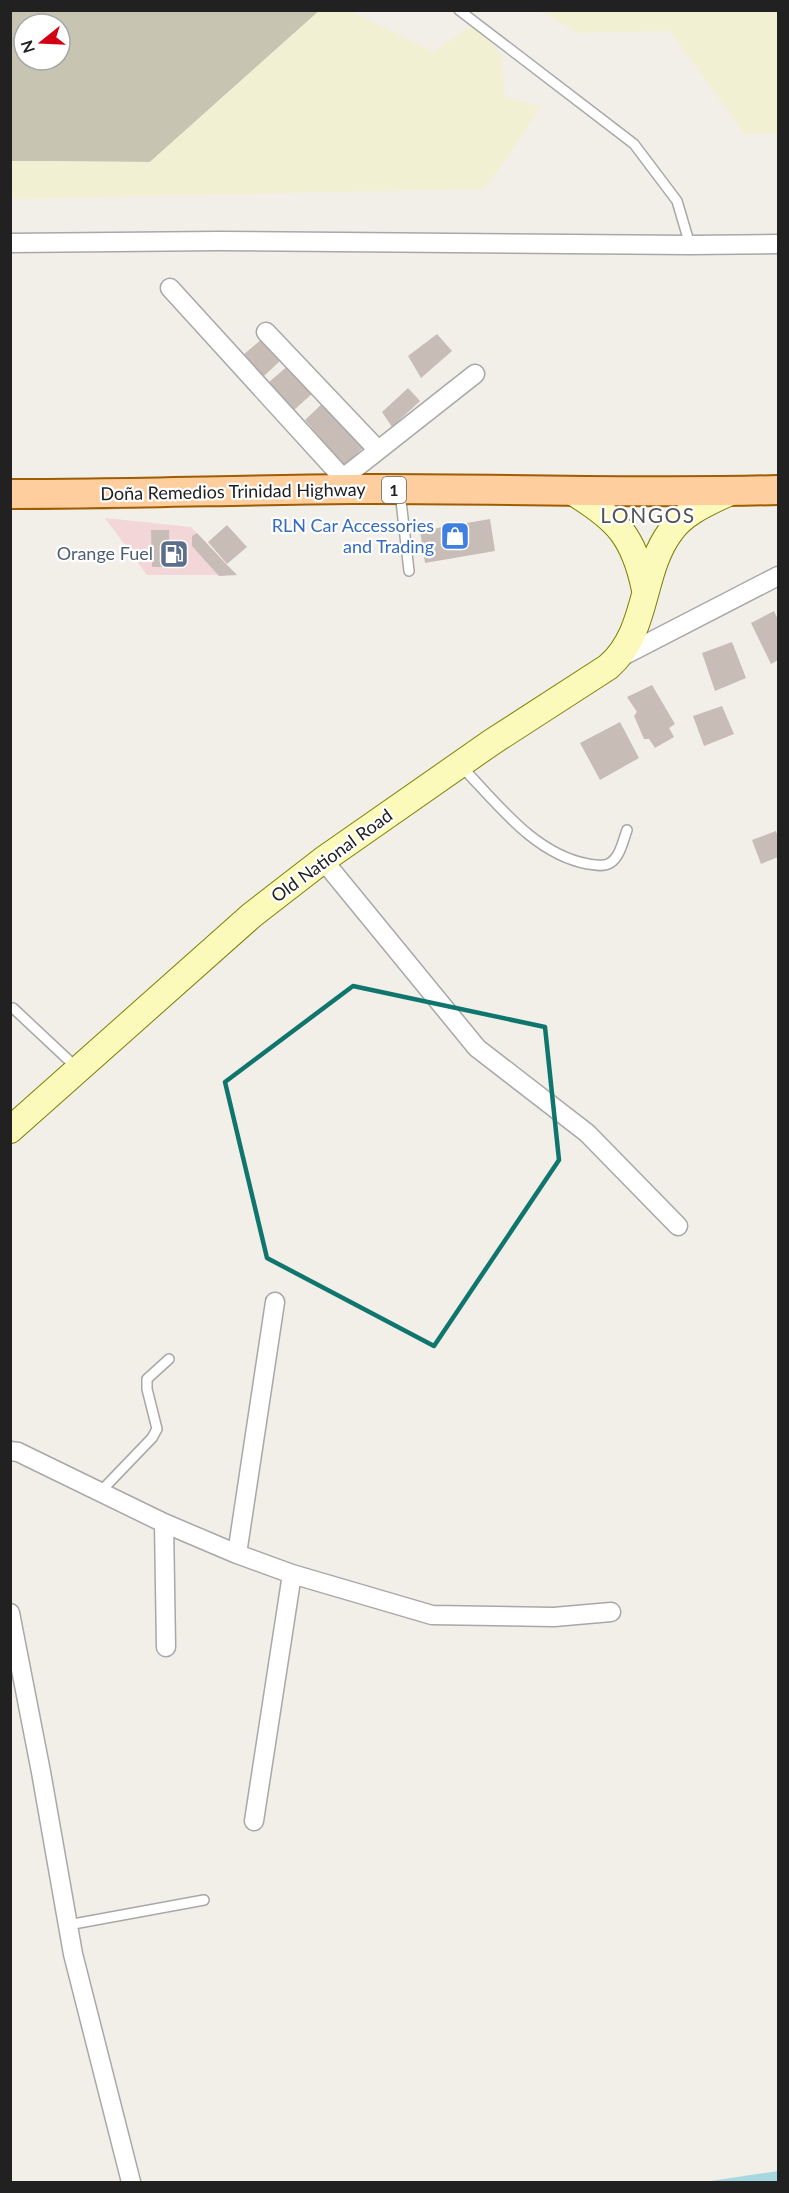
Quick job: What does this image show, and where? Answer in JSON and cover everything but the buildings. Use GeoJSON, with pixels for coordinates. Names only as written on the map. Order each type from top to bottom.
{"type":"FeatureCollection","features":[{"type":"Feature","properties":{"kind":"main road","name":"Doña Remedios Trinidad Highway"},"geometry":{"type":"LineString","coordinates":[[10,494],[178,493],[348,483],[400,490],[778,490]]}},
{"type":"Feature","properties":{"kind":"main road","name":"Old National Road"},"geometry":{"type":"LineString","coordinates":[[571,491],[616,522],[634,548],[645,590]]}},
{"type":"Feature","properties":{"kind":"main road","name":"Old National Road"},"geometry":{"type":"LineString","coordinates":[[10,1130],[252,915],[323,860],[619,658],[632,638],[645,590],[671,530],[695,509],[732,491]]}},
{"type":"Feature","properties":{"kind":"street"},"geometry":{"type":"LineString","coordinates":[[10,243],[230,241],[778,244]]}},
{"type":"Feature","properties":{"kind":"street"},"geometry":{"type":"LineString","coordinates":[[170,288],[348,483],[378,450],[475,374]]}},
{"type":"Feature","properties":{"kind":"street"},"geometry":{"type":"LineString","coordinates":[[267,332],[378,450]]}},
{"type":"Feature","properties":{"kind":"street"},"geometry":{"type":"LineString","coordinates":[[619,658],[778,576]]}},
{"type":"Feature","properties":{"kind":"street"},"geometry":{"type":"LineString","coordinates":[[323,860],[477,1048],[587,1133],[678,1226]]}},
{"type":"Feature","properties":{"kind":"street"},"geometry":{"type":"LineString","coordinates":[[237,1554],[275,1302]]}},
{"type":"Feature","properties":{"kind":"street"},"geometry":{"type":"LineString","coordinates":[[10,1451],[18,1452],[164,1523],[237,1554],[292,1574],[432,1615],[554,1617],[611,1612]]}},
{"type":"Feature","properties":{"kind":"street"},"geometry":{"type":"LineString","coordinates":[[164,1523],[166,1647]]}},
{"type":"Feature","properties":{"kind":"street"},"geometry":{"type":"LineString","coordinates":[[254,1821],[292,1574]]}},
{"type":"Feature","properties":{"kind":"street"},"geometry":{"type":"LineString","coordinates":[[10,1613],[73,1954],[131,2182]]}},
{"type":"Feature","properties":{"kind":"lane"},"geometry":{"type":"LineString","coordinates":[[459,10],[634,144],[676,201],[690,245]]}},
{"type":"Feature","properties":{"kind":"lane"},"geometry":{"type":"LineString","coordinates":[[400,490],[409,571]]}},
{"type":"Feature","properties":{"kind":"lane"},"geometry":{"type":"LineString","coordinates":[[460,765],[540,844],[576,862],[597,866],[610,863],[619,853],[627,830]]}},
{"type":"Feature","properties":{"kind":"lane"},"geometry":{"type":"LineString","coordinates":[[13,1008],[79,1069]]}},
{"type":"Feature","properties":{"kind":"lane"},"geometry":{"type":"LineString","coordinates":[[101,1491],[152,1438],[157,1429],[147,1389],[147,1379],[169,1359]]}},
{"type":"Feature","properties":{"kind":"lane"},"geometry":{"type":"LineString","coordinates":[[68,1925],[204,1900]]}},
{"type":"Feature","properties":{"kind":"highlighted area"},"geometry":{"type":"Polygon","coordinates":[[[353,986],[545,1027],[559,1160],[434,1346],[267,1258],[225,1082],[353,986]]]}},
{"type":"Feature","properties":{"kind":"shaded area"},"geometry":{"type":"Polygon","coordinates":[[[11,11],[319,11],[150,162],[11,161],[11,11]]]}},
{"type":"Feature","properties":{"kind":"shaded area","name":"Orange Fuel"},"geometry":{"type":"Polygon","coordinates":[[[105,518],[191,527],[237,575],[147,575],[105,518]]]}},
{"type":"Feature","properties":{"kind":"green space"},"geometry":{"type":"Polygon","coordinates":[[[319,11],[350,11],[434,52],[474,24],[501,55],[505,97],[541,107],[485,189],[11,199],[10,161],[150,162],[319,11]]]}},
{"type":"Feature","properties":{"kind":"green space"},"geometry":{"type":"Polygon","coordinates":[[[540,11],[778,11],[778,133],[745,134],[670,31],[579,33],[540,11]]]}},
{"type":"Feature","properties":{"kind":"water"},"geometry":{"type":"Polygon","coordinates":[[[778,2171],[778,2182],[704,2182],[778,2171]]]}},
{"type":"Feature","properties":{"kind":"place","name":"RLN Car Accessories and Trading"},"geometry":{"type":"Point","coordinates":[455,536]}},
{"type":"Feature","properties":{"kind":"place","name":"Orange Fuel"},"geometry":{"type":"Point","coordinates":[174,554]}},
{"type":"Feature","properties":{"kind":"district","name":"LONGOS"},"geometry":{"type":"Point","coordinates":[648,516]}}]}
